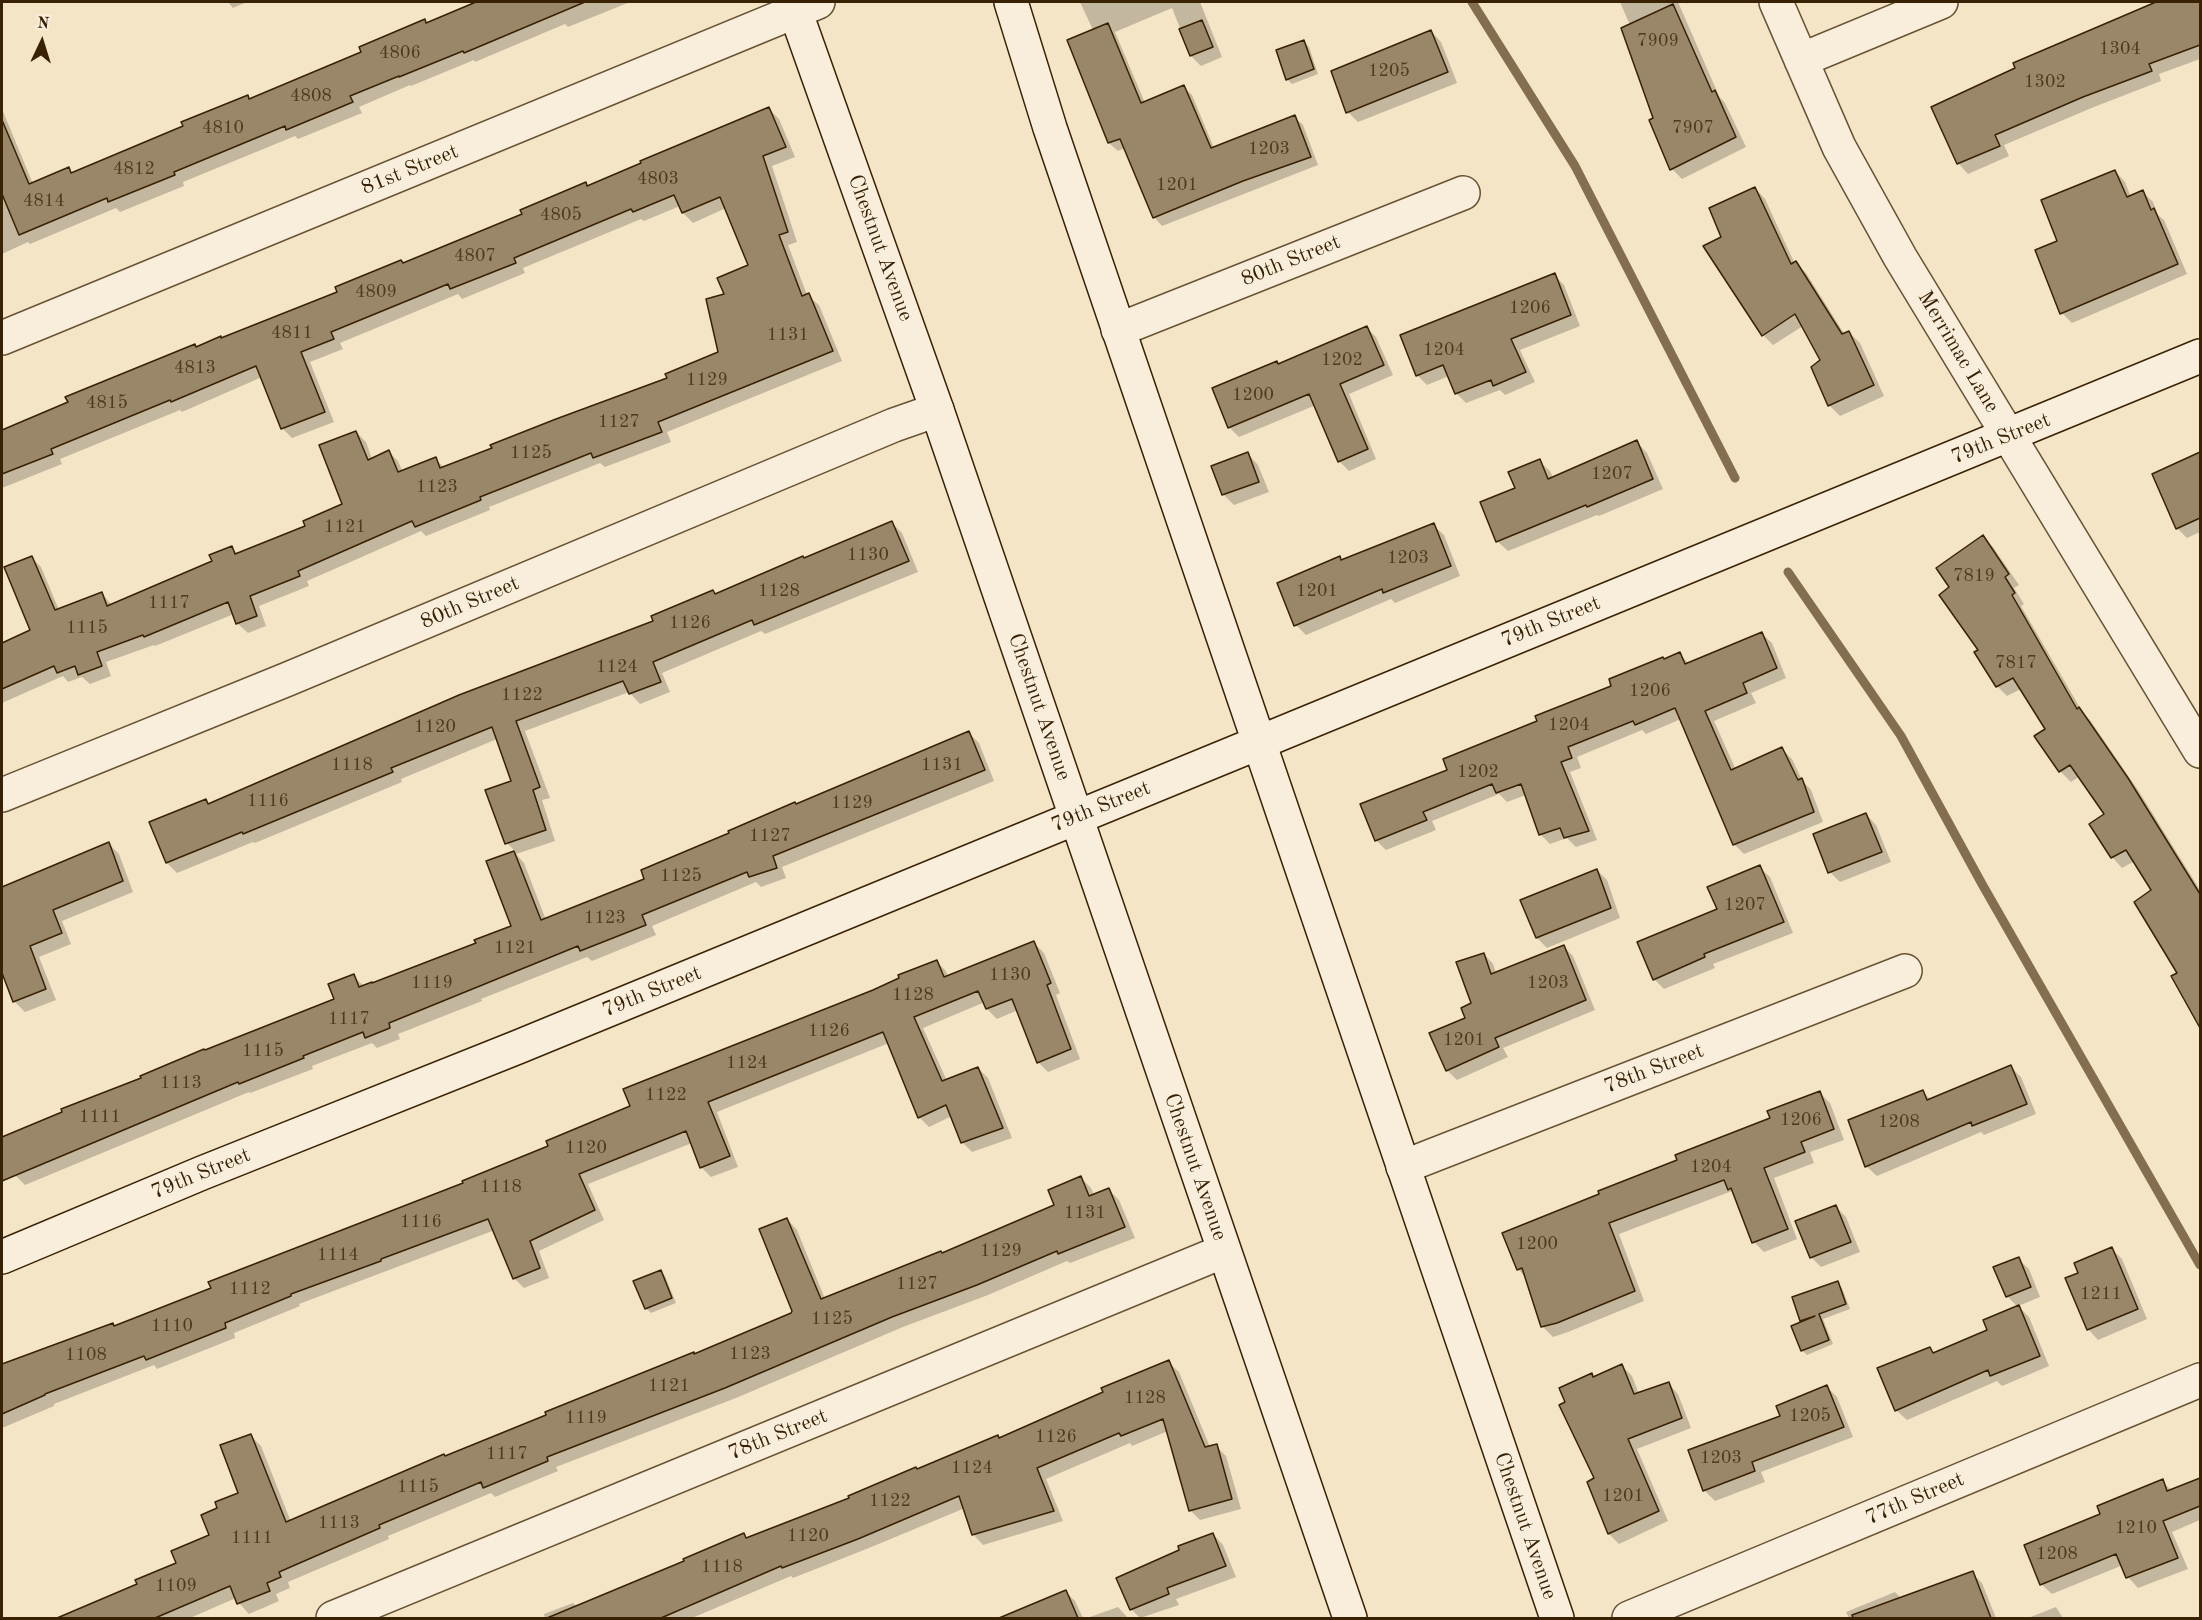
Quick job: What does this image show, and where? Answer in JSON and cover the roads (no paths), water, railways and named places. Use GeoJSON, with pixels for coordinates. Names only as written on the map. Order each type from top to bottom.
{"type":"FeatureCollection","features":[{"type":"Feature","properties":{"kind":"street","name":"Chestnut Avenue"},"geometry":{"type":"LineString","coordinates":[[1011,2],[1050,128],[1118,330],[1557,1618]]}},
{"type":"Feature","properties":{"kind":"street","name":"Merrimac Lane"},"geometry":{"type":"LineString","coordinates":[[1776,2],[1839,147],[1900,257],[2200,751]]}},
{"type":"Feature","properties":{"kind":"street"},"geometry":{"type":"LineString","coordinates":[[1801,60],[1941,2]]}},
{"type":"Feature","properties":{"kind":"street","name":"Chestnut Avenue"},"geometry":{"type":"LineString","coordinates":[[802,5],[937,410],[1350,1618]]}},
{"type":"Feature","properties":{"kind":"street","name":"81st Street"},"geometry":{"type":"LineString","coordinates":[[2,338],[802,5]]}},
{"type":"Feature","properties":{"kind":"street","name":"80th Street"},"geometry":{"type":"LineString","coordinates":[[1118,330],[1463,193]]}},
{"type":"Feature","properties":{"kind":"street","name":"79th Street"},"geometry":{"type":"LineString","coordinates":[[2,1257],[202,1173],[518,1047],[2200,356]]}},
{"type":"Feature","properties":{"kind":"street","name":"80th Street"},"geometry":{"type":"LineString","coordinates":[[2,795],[288,679],[894,425],[937,410]]}},
{"type":"Feature","properties":{"kind":"street","name":"78th Street"},"geometry":{"type":"LineString","coordinates":[[1403,1167],[1905,971]]}},
{"type":"Feature","properties":{"kind":"street","name":"78th Street"},"geometry":{"type":"LineString","coordinates":[[333,1618],[1224,1251]]}},
{"type":"Feature","properties":{"kind":"street","name":"77th Street"},"geometry":{"type":"LineString","coordinates":[[1629,1618],[2200,1380]]}},
{"type":"Feature","properties":{"kind":"waterway"},"geometry":{"type":"LineString","coordinates":[[1472,2],[1575,166],[1735,478]]}},
{"type":"Feature","properties":{"kind":"waterway"},"geometry":{"type":"LineString","coordinates":[[1788,572],[1901,736],[1982,884],[2200,1265]]}}]}
